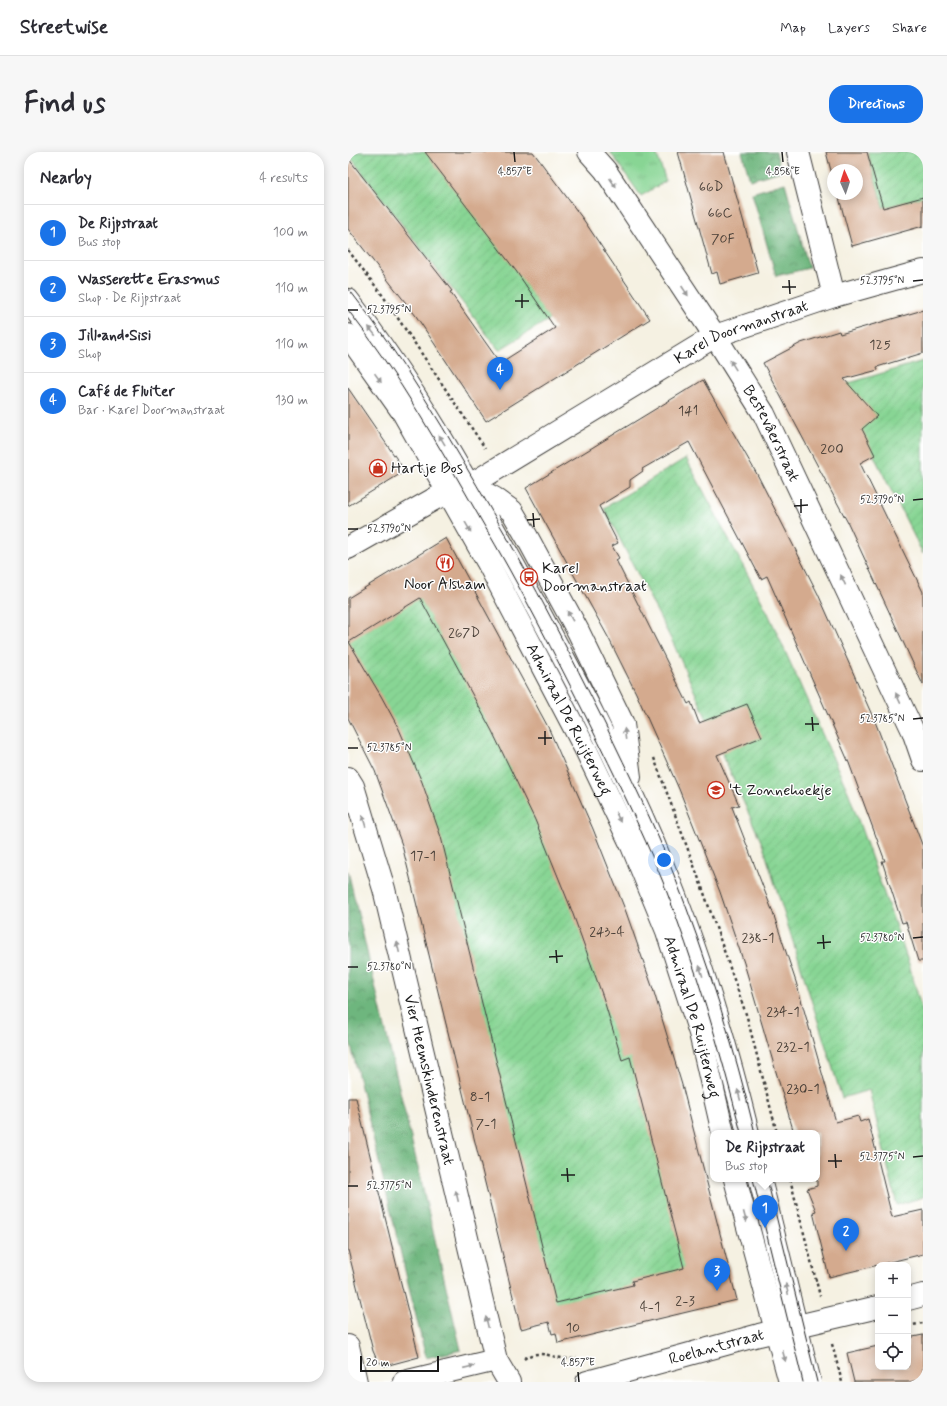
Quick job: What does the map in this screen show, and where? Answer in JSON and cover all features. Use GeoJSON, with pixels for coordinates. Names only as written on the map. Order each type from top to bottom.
{"type":"FeatureCollection","features":[{"type":"Feature","properties":{"kind":"street","name":"Bestevâerstraat"},"geometry":{"type":"LineString","coordinates":[[589,152],[605,170],[715,336],[764,414],[913,731],[923,760]]}},
{"type":"Feature","properties":{"kind":"street"},"geometry":{"type":"LineString","coordinates":[[798,152],[834,296]]}},
{"type":"Feature","properties":{"kind":"street","name":"Karel Doormanstraat"},"geometry":{"type":"LineString","coordinates":[[348,548],[436,498],[470,485],[715,336],[834,296],[923,271]]}},
{"type":"Feature","properties":{"kind":"street","name":"Admiraal De Ruijterweg"},"geometry":{"type":"LineString","coordinates":[[348,300],[382,344],[470,485],[494,498],[512,511],[578,631],[623,724],[635,800],[663,865],[692,942],[733,1073],[747,1130]]}},
{"type":"Feature","properties":{"kind":"street","name":"Admiraal De Ruijterweg"},"geometry":{"type":"LineString","coordinates":[[348,335],[404,414],[487,561],[588,752],[632,846],[667,931],[695,1018],[722,1130]]}},
{"type":"Feature","properties":{"kind":"street","name":"Vier Heemskinderenstraat"},"geometry":{"type":"LineString","coordinates":[[348,778],[352,786],[384,889],[496,1360]]}},
{"type":"Feature","properties":{"kind":"street"},"geometry":{"type":"LineString","coordinates":[[736,1182],[786,1329],[810,1382]]}},
{"type":"Feature","properties":{"kind":"street"},"geometry":{"type":"LineString","coordinates":[[761,1182],[786,1329],[790,1382]]}},
{"type":"Feature","properties":{"kind":"street"},"geometry":{"type":"LineString","coordinates":[[911,1298],[923,1296]]}},
{"type":"Feature","properties":{"kind":"street","name":"Roelantstraat"},"geometry":{"type":"LineString","coordinates":[[587,1382],[786,1329],[875,1308]]}},
{"type":"Feature","properties":{"kind":"street"},"geometry":{"type":"LineString","coordinates":[[348,1346],[356,1382]]}},
{"type":"Feature","properties":{"kind":"street"},"geometry":{"type":"LineString","coordinates":[[404,1382],[496,1360],[509,1382]]}},
{"type":"Feature","properties":{"kind":"path"},"geometry":{"type":"LineString","coordinates":[[791,1182],[842,1382]]}},
{"type":"Feature","properties":{"kind":"green space"},"geometry":{"type":"Polygon","coordinates":[[[348,152],[471,152],[581,300],[499,350],[348,154],[348,152]]]}},
{"type":"Feature","properties":{"kind":"green space"},"geometry":{"type":"Polygon","coordinates":[[[610,152],[656,152],[666,181],[641,196],[610,152]]]}},
{"type":"Feature","properties":{"kind":"green space"},"geometry":{"type":"Polygon","coordinates":[[[742,152],[776,152],[781,171],[750,180],[742,152]]]}},
{"type":"Feature","properties":{"kind":"green space"},"geometry":{"type":"Polygon","coordinates":[[[867,152],[923,152],[923,197],[883,208],[867,152]]]}},
{"type":"Feature","properties":{"kind":"green space"},"geometry":{"type":"Polygon","coordinates":[[[785,183],[809,268],[776,276],[752,193],[785,183]]]}},
{"type":"Feature","properties":{"kind":"green space"},"geometry":{"type":"Polygon","coordinates":[[[923,361],[923,554],[839,386],[923,361]]]}},
{"type":"Feature","properties":{"kind":"green space"},"geometry":{"type":"Polygon","coordinates":[[[686,458],[768,613],[849,794],[909,964],[923,1014],[923,1197],[897,1205],[869,1090],[842,1098],[763,846],[674,645],[604,508],[686,458]]]}},
{"type":"Feature","properties":{"kind":"green space"},"geometry":{"type":"Polygon","coordinates":[[[426,580],[639,1030],[697,1272],[539,1312],[399,769],[348,665],[348,629],[426,580]]]}},
{"type":"Feature","properties":{"kind":"green space"},"geometry":{"type":"Polygon","coordinates":[[[348,871],[461,1350],[426,1358],[348,1033],[348,871]]]}},
{"type":"Feature","properties":{"kind":"building"},"geometry":{"type":"Polygon","coordinates":[[[425,152],[533,152],[583,219],[650,319],[486,421],[416,316],[348,229],[348,158],[452,291],[450,292],[500,363],[555,328],[516,271],[425,152]]]}},
{"type":"Feature","properties":{"kind":"building"},"geometry":{"type":"Polygon","coordinates":[[[678,152],[724,152],[758,273],[720,284],[717,272],[712,274],[678,152]]]}},
{"type":"Feature","properties":{"kind":"building"},"geometry":{"type":"Polygon","coordinates":[[[826,152],[867,152],[883,208],[923,197],[923,226],[852,246],[840,200],[863,200],[863,164],[829,164],[826,152]]]}},
{"type":"Feature","properties":{"kind":"building"},"geometry":{"type":"Polygon","coordinates":[[[923,310],[923,353],[877,367],[878,370],[844,379],[877,416],[862,429],[875,455],[860,463],[923,592],[923,685],[848,523],[763,363],[801,343],[839,331],[840,334],[923,310]]]}},
{"type":"Feature","properties":{"kind":"building"},"geometry":{"type":"Polygon","coordinates":[[[703,380],[758,476],[818,594],[876,724],[923,847],[923,961],[918,961],[906,922],[902,923],[882,861],[885,861],[849,763],[767,576],[761,579],[689,442],[642,469],[643,471],[630,480],[630,487],[599,506],[618,543],[612,546],[619,558],[616,560],[688,704],[691,702],[699,723],[747,704],[762,737],[717,755],[739,805],[732,807],[772,910],[796,982],[836,1122],[858,1116],[860,1122],[868,1119],[892,1217],[923,1210],[923,1254],[890,1262],[875,1262],[875,1266],[829,1277],[813,1212],[816,1211],[807,1189],[817,1186],[817,1182],[820,1182],[820,1130],[793,1130],[744,963],[720,892],[679,789],[636,693],[608,637],[526,488],[703,380]]]}},
{"type":"Feature","properties":{"kind":"building"},"geometry":{"type":"Polygon","coordinates":[[[348,388],[405,471],[348,506],[348,388]]]}},
{"type":"Feature","properties":{"kind":"building"},"geometry":{"type":"Polygon","coordinates":[[[446,538],[548,727],[593,829],[626,912],[653,989],[682,1085],[737,1300],[558,1343],[556,1333],[552,1334],[549,1322],[521,1329],[402,845],[375,771],[348,718],[348,598],[446,538]],[[420,598],[349,642],[399,729],[422,782],[441,837],[556,1303],[633,1285],[632,1281],[684,1268],[630,1057],[622,1060],[603,997],[570,906],[535,820],[492,731],[420,598]]]}},
{"type":"Feature","properties":{"kind":"building"},"geometry":{"type":"Polygon","coordinates":[[[348,1098],[356,1098],[419,1357],[385,1366],[377,1360],[373,1351],[348,1250],[348,1098]]]}},
{"type":"Feature","properties":{"kind":"building"},"geometry":{"type":"Polygon","coordinates":[[[923,1335],[923,1379],[909,1382],[854,1382],[847,1353],[875,1347],[875,1370],[911,1370],[911,1337],[923,1335]]]}},
{"type":"Feature","properties":{"kind":"tram line"},"geometry":{"type":"LineString","coordinates":[[348,288],[369,315],[407,370],[477,486],[523,566],[592,698],[623,762],[650,818],[698,939],[729,1035],[754,1130]]}},
{"type":"Feature","properties":{"kind":"tram line"},"geometry":{"type":"LineString","coordinates":[[348,310],[385,360],[402,386],[495,545],[550,646],[628,802],[663,882],[686,944],[716,1038],[740,1130]]}},
{"type":"Feature","properties":{"kind":"tram line"},"geometry":{"type":"LineString","coordinates":[[754,1182],[803,1382]]}},
{"type":"Feature","properties":{"kind":"tram line"},"geometry":{"type":"LineString","coordinates":[[768,1182],[817,1382]]}},
{"type":"Feature","properties":{"kind":"place","name":"Café de Fluiter"},"geometry":{"type":"Point","coordinates":[500,390]}},
{"type":"Feature","properties":{"kind":"place","name":"Hartje Bos"},"geometry":{"type":"Point","coordinates":[378,468]}},
{"type":"Feature","properties":{"kind":"place","name":"Noor Alsham"},"geometry":{"type":"Point","coordinates":[445,563]}},
{"type":"Feature","properties":{"kind":"place","name":"Karel Doormanstraat"},"geometry":{"type":"Point","coordinates":[529,577]}},
{"type":"Feature","properties":{"kind":"place","name":"'t Zonnehoekje"},"geometry":{"type":"Point","coordinates":[716,790]}},
{"type":"Feature","properties":{"kind":"place","name":"De Rijpstraat"},"geometry":{"type":"Point","coordinates":[765,1228]}},
{"type":"Feature","properties":{"kind":"place","name":"Wasserette Erasmus"},"geometry":{"type":"Point","coordinates":[846,1251]}},
{"type":"Feature","properties":{"kind":"place","name":"Jill•and•Sisi"},"geometry":{"type":"Point","coordinates":[717,1291]}}]}
